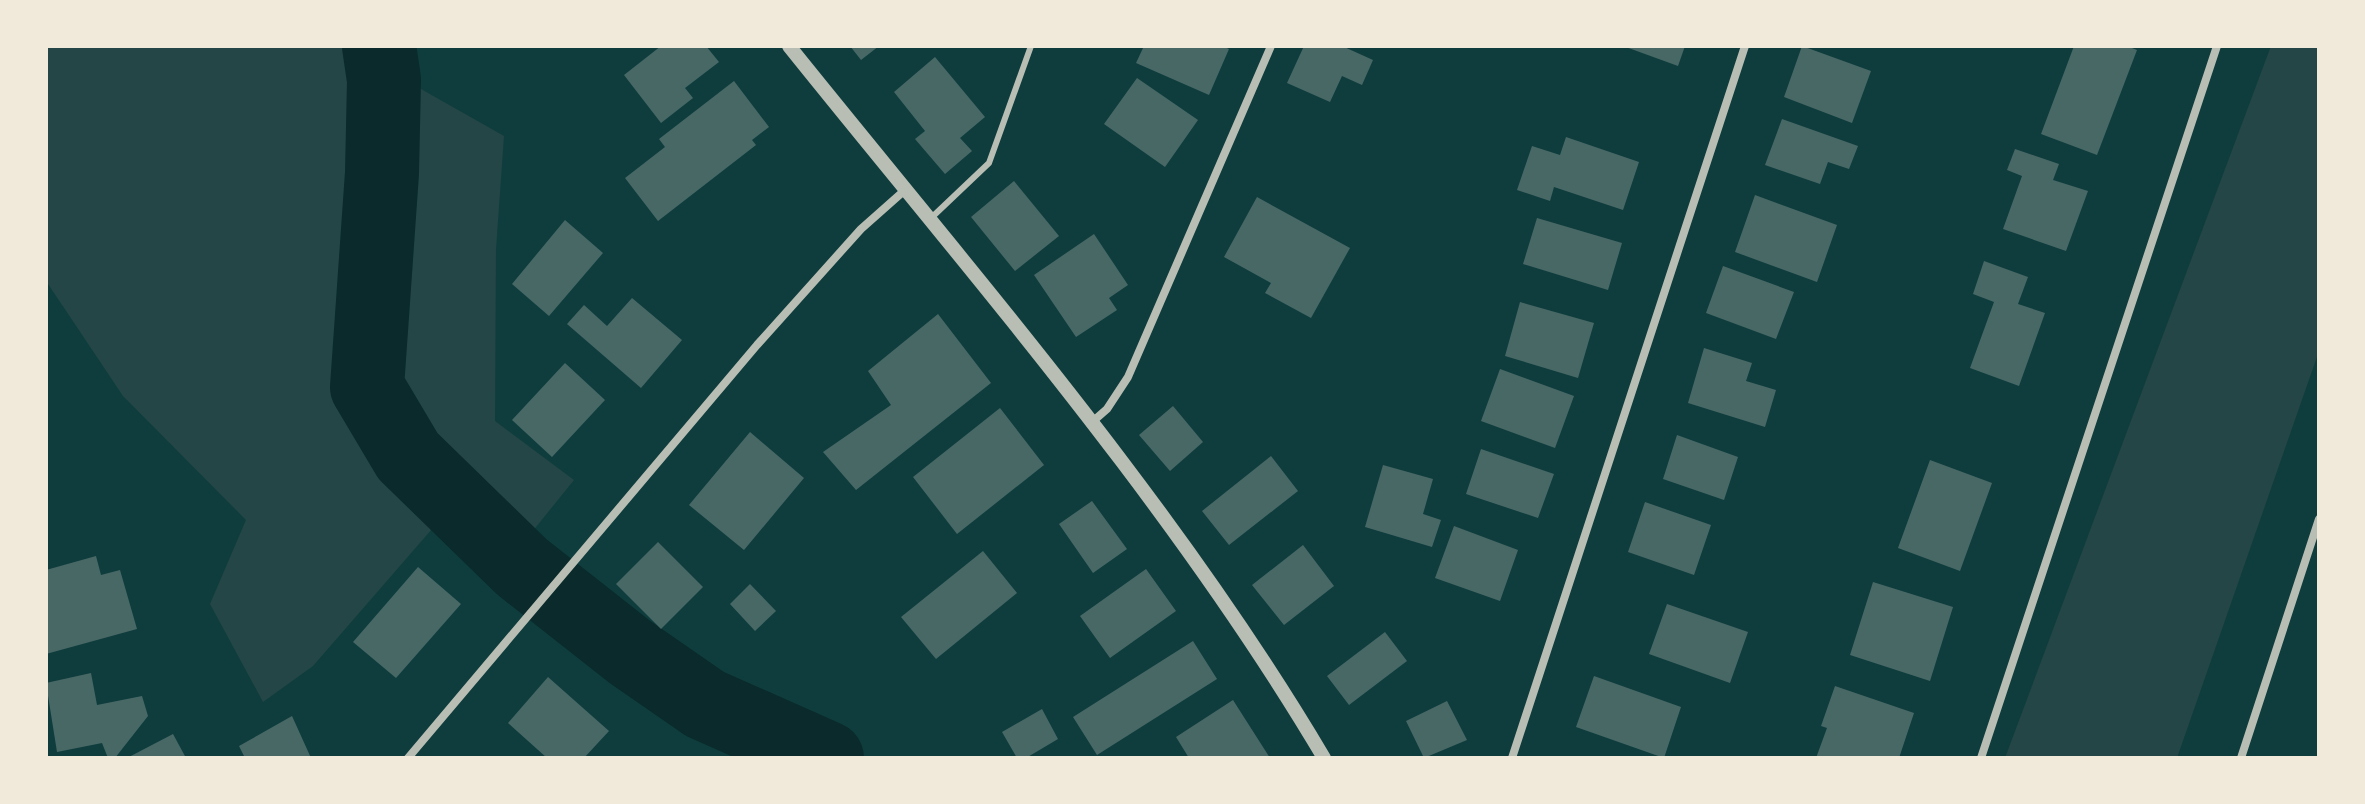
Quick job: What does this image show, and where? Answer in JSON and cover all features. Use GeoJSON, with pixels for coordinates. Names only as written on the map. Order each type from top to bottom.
{"type":"FeatureCollection","features":[{"type":"Feature","properties":{"kind":"street"},"geometry":{"type":"LineString","coordinates":[[789,46],[1090,424],[1213,586],[1275,676],[1324,758]]}},
{"type":"Feature","properties":{"kind":"street"},"geometry":{"type":"LineString","coordinates":[[1090,424],[1107,409],[1128,377],[1271,46]]}},
{"type":"Feature","properties":{"kind":"street"},"geometry":{"type":"LineString","coordinates":[[1512,758],[1745,46]]}},
{"type":"Feature","properties":{"kind":"street"},"geometry":{"type":"LineString","coordinates":[[1981,758],[2217,46]]}},
{"type":"Feature","properties":{"kind":"street"},"geometry":{"type":"LineString","coordinates":[[409,757],[757,345],[861,229],[905,190]]}},
{"type":"Feature","properties":{"kind":"street"},"geometry":{"type":"LineString","coordinates":[[2241,758],[2319,519]]}},
{"type":"Feature","properties":{"kind":"lane"},"geometry":{"type":"LineString","coordinates":[[929,220],[989,163],[1031,46]]}},
{"type":"Feature","properties":{"kind":"shaded area"},"geometry":{"type":"Polygon","coordinates":[[[46,46],[402,46],[421,89],[504,136],[496,249],[495,421],[574,480],[498,574],[432,529],[313,666],[263,702],[210,604],[246,520],[123,396],[46,281],[46,46]]]}},
{"type":"Feature","properties":{"kind":"shaded area"},"geometry":{"type":"Polygon","coordinates":[[[2271,46],[2319,46],[2319,351],[2177,758],[2005,758],[2271,46]]]}},
{"type":"Feature","properties":{"kind":"building"},"geometry":{"type":"Polygon","coordinates":[[[661,46],[706,46],[719,62],[685,88],[693,98],[661,123],[624,75],[661,46]]]}},
{"type":"Feature","properties":{"kind":"building"},"geometry":{"type":"Polygon","coordinates":[[[850,46],[879,46],[861,60],[850,46]]]}},
{"type":"Feature","properties":{"kind":"building"},"geometry":{"type":"Polygon","coordinates":[[[1144,46],[1222,46],[1229,49],[1209,95],[1136,63],[1144,46]]]}},
{"type":"Feature","properties":{"kind":"building"},"geometry":{"type":"Polygon","coordinates":[[[1304,46],[1342,46],[1373,60],[1362,85],[1342,76],[1330,102],[1287,83],[1304,46]]]}},
{"type":"Feature","properties":{"kind":"building"},"geometry":{"type":"Polygon","coordinates":[[[1623,46],[1685,46],[1678,66],[1623,46]]]}},
{"type":"Feature","properties":{"kind":"building"},"geometry":{"type":"Polygon","coordinates":[[[1802,46],[1871,71],[1852,123],[1784,97],[1802,46]]]}},
{"type":"Feature","properties":{"kind":"building"},"geometry":{"type":"Polygon","coordinates":[[[2074,46],[2127,46],[2137,50],[2097,155],[2041,134],[2074,46]]]}},
{"type":"Feature","properties":{"kind":"building"},"geometry":{"type":"Polygon","coordinates":[[[935,57],[985,117],[960,138],[972,151],[945,174],[915,139],[925,131],[894,92],[935,57]]]}},
{"type":"Feature","properties":{"kind":"building"},"geometry":{"type":"Polygon","coordinates":[[[1137,78],[1198,120],[1165,167],[1104,124],[1137,78]]]}},
{"type":"Feature","properties":{"kind":"building"},"geometry":{"type":"Polygon","coordinates":[[[734,81],[769,127],[752,140],[756,145],[658,221],[625,178],[665,147],[659,139],[734,81]]]}},
{"type":"Feature","properties":{"kind":"building"},"geometry":{"type":"Polygon","coordinates":[[[1782,119],[1858,146],[1849,169],[1828,162],[1820,184],[1765,165],[1782,119]]]}},
{"type":"Feature","properties":{"kind":"building"},"geometry":{"type":"Polygon","coordinates":[[[1566,137],[1639,162],[1623,210],[1554,187],[1550,201],[1517,190],[1532,146],[1560,155],[1566,137]]]}},
{"type":"Feature","properties":{"kind":"building"},"geometry":{"type":"Polygon","coordinates":[[[2015,149],[2059,164],[2053,180],[2088,191],[2066,251],[2003,229],[2022,176],[2007,170],[2015,149]]]}},
{"type":"Feature","properties":{"kind":"building"},"geometry":{"type":"Polygon","coordinates":[[[1014,181],[1059,236],[1015,271],[971,217],[1014,181]]]}},
{"type":"Feature","properties":{"kind":"building"},"geometry":{"type":"Polygon","coordinates":[[[1755,195],[1837,225],[1817,282],[1735,252],[1755,195]]]}},
{"type":"Feature","properties":{"kind":"building"},"geometry":{"type":"Polygon","coordinates":[[[1257,197],[1350,248],[1311,318],[1265,293],[1271,283],[1224,257],[1257,197]]]}},
{"type":"Feature","properties":{"kind":"building"},"geometry":{"type":"Polygon","coordinates":[[[1537,218],[1622,243],[1608,290],[1523,264],[1537,218]]]}},
{"type":"Feature","properties":{"kind":"building"},"geometry":{"type":"Polygon","coordinates":[[[565,220],[603,253],[549,316],[512,284],[565,220]]]}},
{"type":"Feature","properties":{"kind":"building"},"geometry":{"type":"Polygon","coordinates":[[[1094,234],[1128,285],[1109,298],[1117,310],[1076,337],[1034,275],[1094,234]]]}},
{"type":"Feature","properties":{"kind":"building"},"geometry":{"type":"Polygon","coordinates":[[[1984,261],[2028,277],[2018,304],[2045,313],[2019,386],[1970,368],[1994,302],[1973,294],[1984,261]]]}},
{"type":"Feature","properties":{"kind":"building"},"geometry":{"type":"Polygon","coordinates":[[[1723,266],[1794,292],[1776,339],[1706,313],[1723,266]]]}},
{"type":"Feature","properties":{"kind":"building"},"geometry":{"type":"Polygon","coordinates":[[[632,298],[682,340],[641,388],[567,324],[584,305],[607,326],[632,298]]]}},
{"type":"Feature","properties":{"kind":"building"},"geometry":{"type":"Polygon","coordinates":[[[1520,302],[1594,323],[1578,378],[1505,356],[1520,302]]]}},
{"type":"Feature","properties":{"kind":"building"},"geometry":{"type":"Polygon","coordinates":[[[938,314],[991,383],[856,490],[823,452],[891,405],[868,371],[938,314]]]}},
{"type":"Feature","properties":{"kind":"building"},"geometry":{"type":"Polygon","coordinates":[[[1704,348],[1752,363],[1746,381],[1776,390],[1765,427],[1688,403],[1704,348]]]}},
{"type":"Feature","properties":{"kind":"building"},"geometry":{"type":"Polygon","coordinates":[[[565,363],[605,400],[552,457],[512,420],[565,363]]]}},
{"type":"Feature","properties":{"kind":"building"},"geometry":{"type":"Polygon","coordinates":[[[1500,369],[1574,396],[1555,448],[1481,421],[1500,369]]]}},
{"type":"Feature","properties":{"kind":"building"},"geometry":{"type":"Polygon","coordinates":[[[1173,406],[1203,442],[1170,471],[1139,435],[1173,406]]]}},
{"type":"Feature","properties":{"kind":"building"},"geometry":{"type":"Polygon","coordinates":[[[1000,408],[1044,465],[957,534],[913,477],[1000,408]]]}},
{"type":"Feature","properties":{"kind":"building"},"geometry":{"type":"Polygon","coordinates":[[[750,432],[804,478],[744,550],[689,505],[750,432]]]}},
{"type":"Feature","properties":{"kind":"building"},"geometry":{"type":"Polygon","coordinates":[[[1677,435],[1738,457],[1724,500],[1663,479],[1677,435]]]}},
{"type":"Feature","properties":{"kind":"building"},"geometry":{"type":"Polygon","coordinates":[[[1481,449],[1554,474],[1538,518],[1466,494],[1481,449]]]}},
{"type":"Feature","properties":{"kind":"building"},"geometry":{"type":"Polygon","coordinates":[[[1271,456],[1298,491],[1229,545],[1202,511],[1271,456]]]}},
{"type":"Feature","properties":{"kind":"building"},"geometry":{"type":"Polygon","coordinates":[[[1930,460],[1992,483],[1960,571],[1898,548],[1930,460]]]}},
{"type":"Feature","properties":{"kind":"building"},"geometry":{"type":"Polygon","coordinates":[[[1383,465],[1433,479],[1423,514],[1441,520],[1432,547],[1365,527],[1383,465]]]}},
{"type":"Feature","properties":{"kind":"building"},"geometry":{"type":"Polygon","coordinates":[[[1092,501],[1127,549],[1093,573],[1059,524],[1092,501]]]}},
{"type":"Feature","properties":{"kind":"building"},"geometry":{"type":"Polygon","coordinates":[[[1645,502],[1711,525],[1694,575],[1628,552],[1645,502]]]}},
{"type":"Feature","properties":{"kind":"building"},"geometry":{"type":"Polygon","coordinates":[[[1454,526],[1518,550],[1500,601],[1435,578],[1454,526]]]}},
{"type":"Feature","properties":{"kind":"building"},"geometry":{"type":"Polygon","coordinates":[[[658,542],[703,587],[661,629],[616,584],[658,542]]]}},
{"type":"Feature","properties":{"kind":"building"},"geometry":{"type":"Polygon","coordinates":[[[1303,545],[1334,586],[1284,625],[1252,585],[1303,545]]]}},
{"type":"Feature","properties":{"kind":"building"},"geometry":{"type":"Polygon","coordinates":[[[983,551],[1017,593],[936,659],[901,617],[983,551]]]}},
{"type":"Feature","properties":{"kind":"building"},"geometry":{"type":"Polygon","coordinates":[[[96,556],[101,575],[120,570],[137,629],[46,654],[46,570],[96,556]]]}},
{"type":"Feature","properties":{"kind":"building"},"geometry":{"type":"Polygon","coordinates":[[[418,567],[461,604],[396,678],[353,642],[418,567]]]}},
{"type":"Feature","properties":{"kind":"building"},"geometry":{"type":"Polygon","coordinates":[[[1146,569],[1176,611],[1110,658],[1080,616],[1146,569]]]}},
{"type":"Feature","properties":{"kind":"building"},"geometry":{"type":"Polygon","coordinates":[[[1873,582],[1953,607],[1930,681],[1850,655],[1873,582]]]}},
{"type":"Feature","properties":{"kind":"building"},"geometry":{"type":"Polygon","coordinates":[[[750,584],[776,611],[755,631],[730,604],[750,584]]]}},
{"type":"Feature","properties":{"kind":"building"},"geometry":{"type":"Polygon","coordinates":[[[1667,604],[1748,632],[1730,683],[1649,654],[1667,604]]]}},
{"type":"Feature","properties":{"kind":"building"},"geometry":{"type":"Polygon","coordinates":[[[1385,632],[1407,661],[1349,705],[1327,676],[1385,632]]]}},
{"type":"Feature","properties":{"kind":"building"},"geometry":{"type":"Polygon","coordinates":[[[1193,641],[1217,679],[1097,755],[1073,717],[1193,641]]]}},
{"type":"Feature","properties":{"kind":"building"},"geometry":{"type":"Polygon","coordinates":[[[91,673],[97,705],[142,696],[148,716],[115,758],[108,758],[102,743],[57,752],[46,683],[91,673]]]}},
{"type":"Feature","properties":{"kind":"building"},"geometry":{"type":"Polygon","coordinates":[[[1594,676],[1681,707],[1664,758],[1576,727],[1594,676]]]}},
{"type":"Feature","properties":{"kind":"building"},"geometry":{"type":"Polygon","coordinates":[[[548,677],[609,731],[584,758],[547,758],[508,723],[548,677]]]}},
{"type":"Feature","properties":{"kind":"building"},"geometry":{"type":"Polygon","coordinates":[[[1835,686],[1914,713],[1899,758],[1816,758],[1827,728],[1821,726],[1835,686]]]}},
{"type":"Feature","properties":{"kind":"building"},"geometry":{"type":"Polygon","coordinates":[[[1233,700],[1270,758],[1189,758],[1176,737],[1233,700]]]}},
{"type":"Feature","properties":{"kind":"building"},"geometry":{"type":"Polygon","coordinates":[[[1447,701],[1467,740],[1424,758],[1406,721],[1447,701]]]}},
{"type":"Feature","properties":{"kind":"building"},"geometry":{"type":"Polygon","coordinates":[[[1042,709],[1058,739],[1026,758],[1017,758],[1002,732],[1042,709]]]}},
{"type":"Feature","properties":{"kind":"building"},"geometry":{"type":"Polygon","coordinates":[[[292,716],[311,758],[245,758],[239,746],[292,716]]]}},
{"type":"Feature","properties":{"kind":"building"},"geometry":{"type":"Polygon","coordinates":[[[173,734],[186,758],[127,758],[173,734]]]}},
{"type":"Feature","properties":{"kind":"waterway"},"geometry":{"type":"LineString","coordinates":[[379,46],[384,80],[382,173],[367,387],[408,456],[522,567],[630,652],[705,704],[827,758]]}}]}
